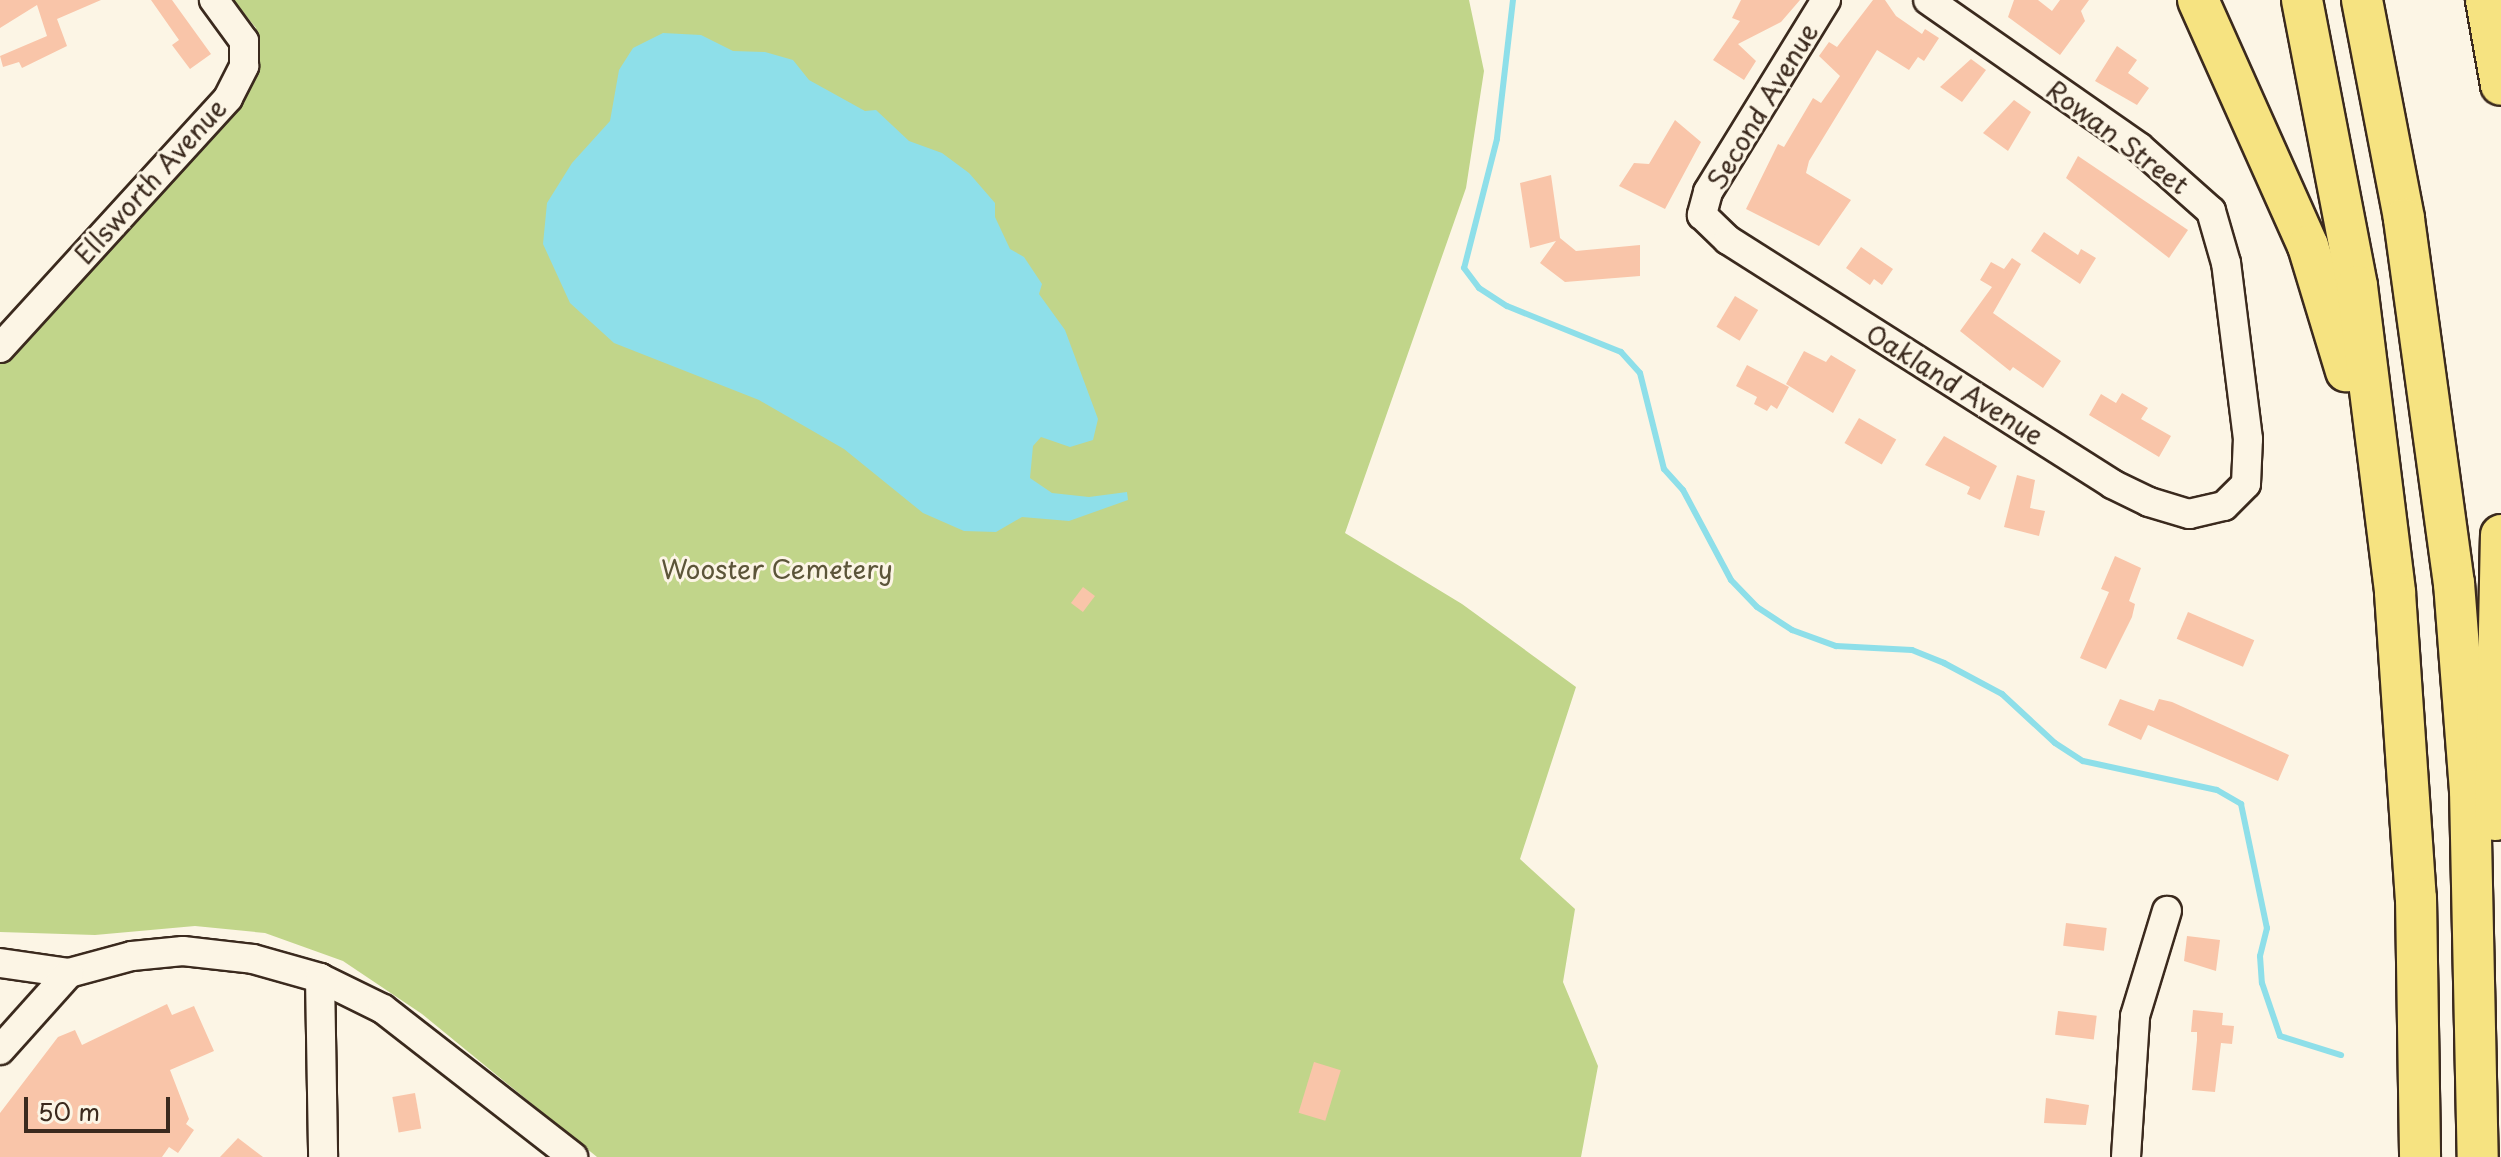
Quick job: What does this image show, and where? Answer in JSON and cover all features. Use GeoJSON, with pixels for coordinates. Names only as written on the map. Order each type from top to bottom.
{"type":"FeatureCollection","features":[{"type":"Feature","properties":{"kind":"highway"},"geometry":{"type":"LineString","coordinates":[[2198,0],[2308,246],[2338,331],[2410,795]]}},
{"type":"Feature","properties":{"kind":"highway"},"geometry":{"type":"LineString","coordinates":[[2302,0],[2341,186],[2371,387],[2410,795],[2421,1099],[2420,1157]]}},
{"type":"Feature","properties":{"kind":"highway"},"geometry":{"type":"LineString","coordinates":[[2486,0],[2501,85]]}},
{"type":"Feature","properties":{"kind":"highway"},"geometry":{"type":"LineString","coordinates":[[2363,4],[2411,263],[2454,583],[2470,790],[2478,1031],[2478,1157]]}},
{"type":"Feature","properties":{"kind":"highway"},"geometry":{"type":"LineString","coordinates":[[2478,1031],[2495,824],[2501,535]]}},
{"type":"Feature","properties":{"kind":"street","name":"Ellsworth Avenue"},"geometry":{"type":"LineString","coordinates":[[0,348],[228,98],[244,66],[244,41],[214,0]]}},
{"type":"Feature","properties":{"kind":"street","name":"Second Avenue"},"geometry":{"type":"LineString","coordinates":[[1702,215],[1708,192],[1826,0]]}},
{"type":"Feature","properties":{"kind":"street","name":"Rowan Street"},"geometry":{"type":"LineString","coordinates":[[1928,0],[2139,147],[2211,211],[2226,263],[2248,439],[2246,484],[2224,506]]}},
{"type":"Feature","properties":{"kind":"street","name":"Oakland Avenue"},"geometry":{"type":"LineString","coordinates":[[1702,215],[1728,240],[2112,484],[2149,502],[2189,514],[2224,506]]}},
{"type":"Feature","properties":{"kind":"street"},"geometry":{"type":"LineString","coordinates":[[2126,1157],[2135,1016],[2167,911]]}},
{"type":"Feature","properties":{"kind":"street"},"geometry":{"type":"LineString","coordinates":[[0,963],[69,973],[132,956],[183,951],[253,959],[320,978],[383,1009],[573,1157]]}},
{"type":"Feature","properties":{"kind":"street"},"geometry":{"type":"LineString","coordinates":[[0,1050],[69,973]]}},
{"type":"Feature","properties":{"kind":"street"},"geometry":{"type":"LineString","coordinates":[[320,978],[323,1157]]}},
{"type":"Feature","properties":{"kind":"green space","name":"Wooster Cemetery"},"geometry":{"type":"Polygon","coordinates":[[[233,0],[1469,0],[1484,71],[1466,188],[1345,533],[1462,604],[1576,687],[1520,859],[1575,909],[1563,982],[1598,1066],[1581,1157],[597,1157],[422,1014],[343,961],[265,933],[195,926],[95,935],[0,932],[0,364],[237,102],[258,58],[256,28],[233,0]]]}},
{"type":"Feature","properties":{"kind":"water"},"geometry":{"type":"Polygon","coordinates":[[[663,33],[701,35],[733,51],[765,52],[793,60],[809,80],[865,111],[876,110],[909,141],[942,153],[969,173],[995,203],[995,217],[1010,249],[1024,257],[1042,284],[1039,294],[1065,330],[1098,419],[1093,440],[1070,447],[1041,437],[1033,446],[1030,478],[1052,493],[1089,497],[1127,492],[1128,500],[1069,521],[1022,517],[996,532],[964,531],[923,513],[844,449],[759,400],[614,343],[570,303],[543,244],[547,203],[572,163],[610,121],[619,70],[633,48],[663,33]]]}},
{"type":"Feature","properties":{"kind":"building"},"geometry":{"type":"Polygon","coordinates":[[[0,0],[101,0],[57,19],[67,46],[22,68],[19,62],[3,67],[0,56],[47,36],[37,5],[0,28],[0,0]]]}},
{"type":"Feature","properties":{"kind":"building"},"geometry":{"type":"Polygon","coordinates":[[[151,0],[172,0],[211,54],[190,69],[172,45],[179,40],[151,0]]]}},
{"type":"Feature","properties":{"kind":"building"},"geometry":{"type":"Polygon","coordinates":[[[1741,0],[1800,0],[1781,22],[1738,44],[1756,61],[1744,80],[1713,60],[1740,21],[1732,18],[1741,0]]]}},
{"type":"Feature","properties":{"kind":"building"},"geometry":{"type":"Polygon","coordinates":[[[1873,0],[1885,0],[1896,16],[1922,34],[1925,29],[1939,38],[1924,61],[1918,57],[1909,70],[1877,50],[1809,161],[1806,173],[1851,200],[1819,246],[1746,209],[1778,144],[1784,147],[1813,98],[1821,103],[1840,76],[1819,56],[1829,42],[1837,47],[1873,0]]]}},
{"type":"Feature","properties":{"kind":"building"},"geometry":{"type":"Polygon","coordinates":[[[2014,0],[2038,0],[2052,11],[2060,0],[2089,0],[2081,11],[2085,21],[2060,55],[2008,17],[2014,0]]]}},
{"type":"Feature","properties":{"kind":"building"},"geometry":{"type":"Polygon","coordinates":[[[2117,46],[2137,60],[2128,73],[2149,88],[2137,105],[2095,81],[2117,46]]]}},
{"type":"Feature","properties":{"kind":"building"},"geometry":{"type":"Polygon","coordinates":[[[1971,59],[1986,70],[1962,102],[1940,87],[1971,59]]]}},
{"type":"Feature","properties":{"kind":"building"},"geometry":{"type":"Polygon","coordinates":[[[2014,100],[2031,112],[2008,151],[1983,133],[2014,100]]]}},
{"type":"Feature","properties":{"kind":"building"},"geometry":{"type":"Polygon","coordinates":[[[1675,120],[1701,142],[1665,209],[1619,186],[1634,163],[1649,164],[1675,120]]]}},
{"type":"Feature","properties":{"kind":"building"},"geometry":{"type":"Polygon","coordinates":[[[2078,156],[2188,230],[2169,258],[2066,178],[2078,156]]]}},
{"type":"Feature","properties":{"kind":"building"},"geometry":{"type":"Polygon","coordinates":[[[1551,175],[1560,238],[1576,251],[1640,245],[1640,276],[1565,282],[1540,263],[1556,241],[1530,248],[1520,183],[1551,175]]]}},
{"type":"Feature","properties":{"kind":"building"},"geometry":{"type":"Polygon","coordinates":[[[2044,232],[2078,255],[2081,249],[2096,258],[2080,284],[2031,251],[2044,232]]]}},
{"type":"Feature","properties":{"kind":"building"},"geometry":{"type":"Polygon","coordinates":[[[1861,247],[1893,269],[1882,285],[1874,279],[1870,285],[1846,268],[1861,247]]]}},
{"type":"Feature","properties":{"kind":"building"},"geometry":{"type":"Polygon","coordinates":[[[2012,258],[2021,264],[1993,313],[2061,361],[2043,388],[2013,367],[2010,371],[1960,331],[1992,287],[1980,280],[1991,262],[2004,269],[2012,258]]]}},
{"type":"Feature","properties":{"kind":"building"},"geometry":{"type":"Polygon","coordinates":[[[1735,296],[1758,310],[1740,341],[1716,327],[1735,296]]]}},
{"type":"Feature","properties":{"kind":"building"},"geometry":{"type":"Polygon","coordinates":[[[1804,351],[1826,362],[1831,355],[1856,370],[1833,413],[1786,384],[1804,351]]]}},
{"type":"Feature","properties":{"kind":"building"},"geometry":{"type":"Polygon","coordinates":[[[1747,365],[1789,387],[1777,409],[1771,405],[1767,411],[1754,404],[1757,397],[1736,386],[1747,365]]]}},
{"type":"Feature","properties":{"kind":"building"},"geometry":{"type":"Polygon","coordinates":[[[2122,393],[2148,408],[2141,419],[2171,436],[2159,457],[2089,415],[2101,394],[2116,403],[2122,393]]]}},
{"type":"Feature","properties":{"kind":"building"},"geometry":{"type":"Polygon","coordinates":[[[1859,418],[1896,440],[1882,465],[1844,443],[1859,418]]]}},
{"type":"Feature","properties":{"kind":"building"},"geometry":{"type":"Polygon","coordinates":[[[1944,436],[1997,466],[1980,500],[1967,494],[1970,487],[1925,465],[1944,436]]]}},
{"type":"Feature","properties":{"kind":"building"},"geometry":{"type":"Polygon","coordinates":[[[2017,475],[2035,480],[2030,508],[2045,511],[2039,536],[2004,527],[2017,475]]]}},
{"type":"Feature","properties":{"kind":"building"},"geometry":{"type":"Polygon","coordinates":[[[2115,556],[2141,568],[2129,601],[2135,604],[2132,617],[2106,669],[2080,658],[2109,592],[2101,589],[2115,556]]]}},
{"type":"Feature","properties":{"kind":"building"},"geometry":{"type":"Polygon","coordinates":[[[1083,587],[1095,596],[1083,612],[1071,603],[1083,587]]]}},
{"type":"Feature","properties":{"kind":"building"},"geometry":{"type":"Polygon","coordinates":[[[2188,612],[2254,640],[2243,667],[2177,639],[2188,612]]]}},
{"type":"Feature","properties":{"kind":"building"},"geometry":{"type":"Polygon","coordinates":[[[2120,699],[2154,711],[2159,699],[2172,702],[2289,755],[2278,781],[2148,725],[2141,740],[2108,725],[2120,699]]]}},
{"type":"Feature","properties":{"kind":"building"},"geometry":{"type":"Polygon","coordinates":[[[2066,923],[2107,928],[2104,951],[2063,946],[2066,923]]]}},
{"type":"Feature","properties":{"kind":"building"},"geometry":{"type":"Polygon","coordinates":[[[2187,936],[2220,940],[2216,971],[2184,961],[2187,936]]]}},
{"type":"Feature","properties":{"kind":"building"},"geometry":{"type":"Polygon","coordinates":[[[167,1004],[172,1015],[194,1006],[214,1051],[170,1070],[189,1119],[186,1124],[194,1130],[178,1153],[169,1147],[162,1157],[0,1157],[0,1113],[58,1037],[75,1030],[82,1045],[167,1004]]]}},
{"type":"Feature","properties":{"kind":"building"},"geometry":{"type":"Polygon","coordinates":[[[2193,1010],[2223,1013],[2222,1025],[2234,1026],[2232,1044],[2221,1043],[2215,1092],[2192,1090],[2197,1040],[2197,1032],[2191,1032],[2193,1010]]]}},
{"type":"Feature","properties":{"kind":"building"},"geometry":{"type":"Polygon","coordinates":[[[2058,1011],[2097,1016],[2094,1040],[2055,1035],[2058,1011]]]}},
{"type":"Feature","properties":{"kind":"building"},"geometry":{"type":"Polygon","coordinates":[[[1314,1062],[1341,1070],[1325,1121],[1299,1113],[1314,1062]]]}},
{"type":"Feature","properties":{"kind":"building"},"geometry":{"type":"Polygon","coordinates":[[[415,1093],[421,1128],[399,1132],[392,1097],[415,1093]]]}},
{"type":"Feature","properties":{"kind":"building"},"geometry":{"type":"Polygon","coordinates":[[[2046,1098],[2089,1105],[2086,1125],[2044,1123],[2046,1098]]]}},
{"type":"Feature","properties":{"kind":"building"},"geometry":{"type":"Polygon","coordinates":[[[238,1138],[263,1157],[220,1157],[238,1138]]]}},
{"type":"Feature","properties":{"kind":"waterway"},"geometry":{"type":"LineString","coordinates":[[1513,0],[1497,139],[1464,268],[1479,288],[1507,306],[1621,352],[1640,373],[1664,469],[1683,490],[1731,580],[1757,607],[1792,630],[1836,646],[1912,650],[1944,663],[2002,694],[2055,743],[2083,761],[2217,790],[2241,804],[2267,928],[2260,956],[2262,983],[2280,1036],[2341,1055]]}}]}
